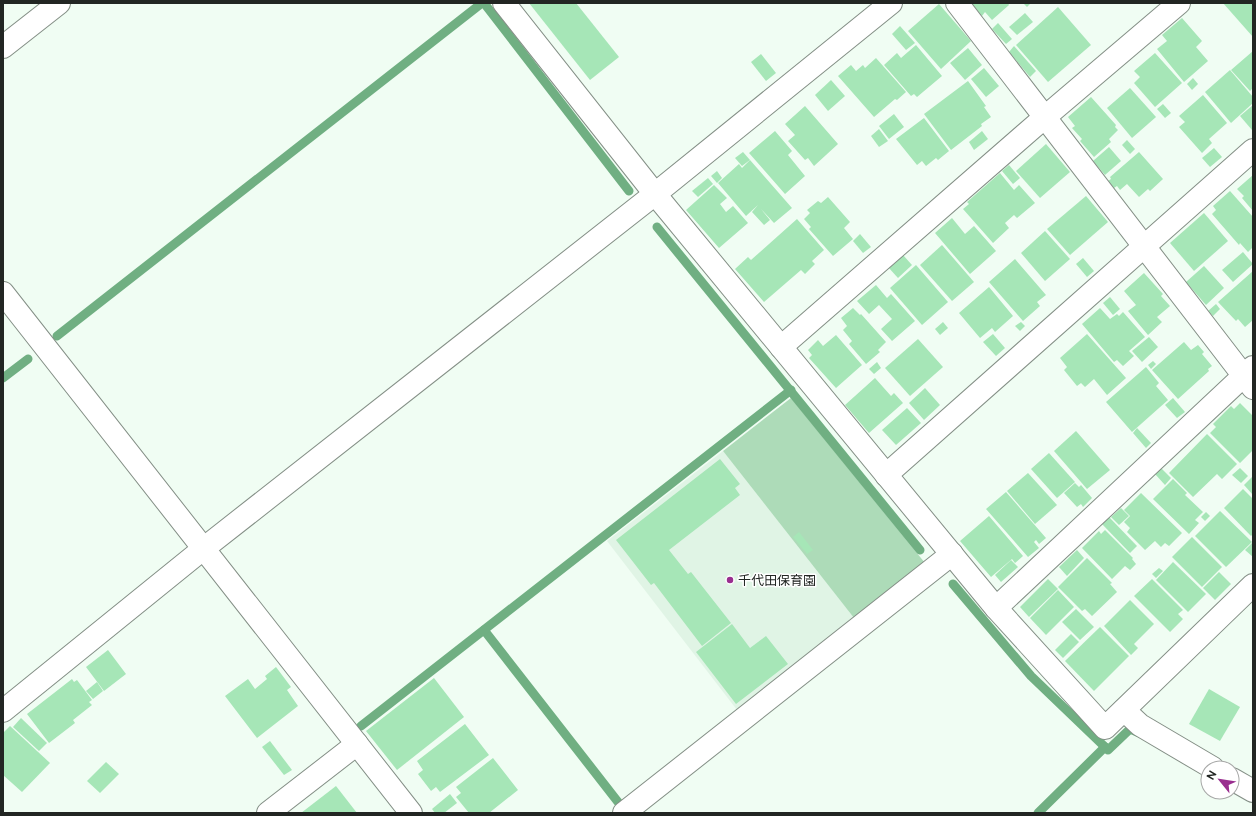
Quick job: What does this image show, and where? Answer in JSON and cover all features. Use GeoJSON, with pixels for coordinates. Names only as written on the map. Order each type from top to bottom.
{"type":"FeatureCollection","features":[{"type":"Feature","properties":{"kind":"street"},"geometry":{"type":"LineString","coordinates":[[3,47],[59,3]]}},
{"type":"Feature","properties":{"kind":"street"},"geometry":{"type":"LineString","coordinates":[[504,3],[655,194],[996,608],[1105,728],[1253,585]]}},
{"type":"Feature","properties":{"kind":"street"},"geometry":{"type":"LineString","coordinates":[[3,711],[203,549],[655,194],[891,3]]}},
{"type":"Feature","properties":{"kind":"street"},"geometry":{"type":"LineString","coordinates":[[957,3],[1144,247],[1250,377],[996,608]]}},
{"type":"Feature","properties":{"kind":"street"},"geometry":{"type":"LineString","coordinates":[[781,347],[1044,117],[1179,3]]}},
{"type":"Feature","properties":{"kind":"street"},"geometry":{"type":"LineString","coordinates":[[886,474],[1253,150]]}},
{"type":"Feature","properties":{"kind":"street"},"geometry":{"type":"LineString","coordinates":[[3,293],[411,813]]}},
{"type":"Feature","properties":{"kind":"street"},"geometry":{"type":"LineString","coordinates":[[624,813],[952,554]]}},
{"type":"Feature","properties":{"kind":"street"},"geometry":{"type":"LineString","coordinates":[[1124,710],[1140,725],[1200,760]]}},
{"type":"Feature","properties":{"kind":"street"},"geometry":{"type":"LineString","coordinates":[[268,813],[357,744]]}},
{"type":"Feature","properties":{"kind":"street"},"geometry":{"type":"LineString","coordinates":[[1240,784],[1253,791]]}},
{"type":"Feature","properties":{"kind":"shaded area","name":"千代田保育園"},"geometry":{"type":"Polygon","coordinates":[[[723,451],[854,618],[737,710],[607,541],[723,451]]]}},
{"type":"Feature","properties":{"kind":"green space"},"geometry":{"type":"Polygon","coordinates":[[[791,398],[925,563],[854,618],[723,451],[791,398]]]}},
{"type":"Feature","properties":{"kind":"building"},"geometry":{"type":"Polygon","coordinates":[[[529,3],[576,3],[619,57],[590,80],[529,3]]]}},
{"type":"Feature","properties":{"kind":"building"},"geometry":{"type":"Polygon","coordinates":[[[971,3],[1008,3],[1009,5],[992,20],[985,12],[982,16],[971,3]]]}},
{"type":"Feature","properties":{"kind":"building"},"geometry":{"type":"Polygon","coordinates":[[[1023,3],[1031,3],[1027,7],[1023,3]]]}},
{"type":"Feature","properties":{"kind":"building"},"geometry":{"type":"Polygon","coordinates":[[[1223,3],[1253,3],[1253,37],[1223,3]]]}},
{"type":"Feature","properties":{"kind":"building"},"geometry":{"type":"Polygon","coordinates":[[[939,4],[971,41],[941,69],[908,31],[939,4]]]}},
{"type":"Feature","properties":{"kind":"building"},"geometry":{"type":"Polygon","coordinates":[[[1058,7],[1091,45],[1048,82],[1016,45],[1058,7]]]}},
{"type":"Feature","properties":{"kind":"building"},"geometry":{"type":"Polygon","coordinates":[[[1025,13],[1033,22],[1017,35],[1009,27],[1025,13]]]}},
{"type":"Feature","properties":{"kind":"building"},"geometry":{"type":"Polygon","coordinates":[[[1182,18],[1202,41],[1196,47],[1208,61],[1184,82],[1157,49],[1167,41],[1162,35],[1182,18]]]}},
{"type":"Feature","properties":{"kind":"building"},"geometry":{"type":"Polygon","coordinates":[[[998,23],[1012,39],[1006,44],[992,29],[998,23]]]}},
{"type":"Feature","properties":{"kind":"building"},"geometry":{"type":"Polygon","coordinates":[[[900,26],[915,43],[906,50],[892,34],[900,26]]]}},
{"type":"Feature","properties":{"kind":"building"},"geometry":{"type":"Polygon","coordinates":[[[916,45],[942,76],[917,97],[914,94],[911,96],[884,65],[897,53],[901,58],[916,45]]]}},
{"type":"Feature","properties":{"kind":"building"},"geometry":{"type":"Polygon","coordinates":[[[1014,46],[1036,71],[1030,77],[1009,52],[1014,46]]]}},
{"type":"Feature","properties":{"kind":"building"},"geometry":{"type":"Polygon","coordinates":[[[968,48],[982,65],[965,80],[950,63],[968,48]]]}},
{"type":"Feature","properties":{"kind":"building"},"geometry":{"type":"Polygon","coordinates":[[[1253,51],[1253,91],[1252,89],[1250,91],[1231,70],[1253,51]]]}},
{"type":"Feature","properties":{"kind":"building"},"geometry":{"type":"Polygon","coordinates":[[[1155,53],[1182,83],[1155,107],[1134,83],[1140,77],[1134,71],[1155,53]]]}},
{"type":"Feature","properties":{"kind":"building"},"geometry":{"type":"Polygon","coordinates":[[[761,54],[776,73],[766,81],[751,62],[761,54]]]}},
{"type":"Feature","properties":{"kind":"building"},"geometry":{"type":"Polygon","coordinates":[[[876,58],[906,92],[897,100],[895,99],[874,117],[838,76],[851,65],[856,71],[863,65],[865,68],[876,58]]]}},
{"type":"Feature","properties":{"kind":"building"},"geometry":{"type":"Polygon","coordinates":[[[984,68],[999,86],[986,97],[971,79],[984,68]]]}},
{"type":"Feature","properties":{"kind":"building"},"geometry":{"type":"Polygon","coordinates":[[[1230,70],[1253,97],[1253,103],[1231,123],[1205,92],[1230,70]]]}},
{"type":"Feature","properties":{"kind":"building"},"geometry":{"type":"Polygon","coordinates":[[[1193,78],[1198,84],[1192,90],[1187,84],[1193,78]]]}},
{"type":"Feature","properties":{"kind":"building"},"geometry":{"type":"Polygon","coordinates":[[[831,80],[845,96],[828,111],[815,95],[831,80]]]}},
{"type":"Feature","properties":{"kind":"building"},"geometry":{"type":"Polygon","coordinates":[[[968,81],[986,106],[984,107],[991,117],[981,124],[982,126],[951,150],[924,114],[968,81]]]}},
{"type":"Feature","properties":{"kind":"building"},"geometry":{"type":"Polygon","coordinates":[[[1130,88],[1156,117],[1132,138],[1107,108],[1130,88]]]}},
{"type":"Feature","properties":{"kind":"building"},"geometry":{"type":"Polygon","coordinates":[[[1203,95],[1227,123],[1209,139],[1212,143],[1202,153],[1179,127],[1185,122],[1179,116],[1203,95]]]}},
{"type":"Feature","properties":{"kind":"building"},"geometry":{"type":"Polygon","coordinates":[[[1091,97],[1116,125],[1115,127],[1118,130],[1109,139],[1111,142],[1094,157],[1080,141],[1082,139],[1072,128],[1075,126],[1068,117],[1091,97]]]}},
{"type":"Feature","properties":{"kind":"building"},"geometry":{"type":"Polygon","coordinates":[[[1163,104],[1171,113],[1165,118],[1157,109],[1163,104]]]}},
{"type":"Feature","properties":{"kind":"building"},"geometry":{"type":"Polygon","coordinates":[[[1253,105],[1253,129],[1252,130],[1240,116],[1253,105]]]}},
{"type":"Feature","properties":{"kind":"building"},"geometry":{"type":"Polygon","coordinates":[[[805,106],[838,144],[814,166],[808,158],[805,160],[788,141],[795,135],[785,124],[805,106]]]}},
{"type":"Feature","properties":{"kind":"building"},"geometry":{"type":"Polygon","coordinates":[[[894,114],[904,127],[889,139],[879,126],[894,114]]]}},
{"type":"Feature","properties":{"kind":"building"},"geometry":{"type":"Polygon","coordinates":[[[924,118],[949,151],[938,160],[936,158],[926,166],[922,161],[917,165],[896,139],[924,118]]]}},
{"type":"Feature","properties":{"kind":"building"},"geometry":{"type":"Polygon","coordinates":[[[879,129],[888,141],[879,147],[871,136],[879,129]]]}},
{"type":"Feature","properties":{"kind":"building"},"geometry":{"type":"Polygon","coordinates":[[[775,131],[792,151],[788,155],[805,176],[785,194],[749,153],[775,131]]]}},
{"type":"Feature","properties":{"kind":"building"},"geometry":{"type":"Polygon","coordinates":[[[982,131],[988,139],[974,150],[969,142],[982,131]]]}},
{"type":"Feature","properties":{"kind":"building"},"geometry":{"type":"Polygon","coordinates":[[[1127,140],[1135,149],[1130,154],[1122,145],[1127,140]]]}},
{"type":"Feature","properties":{"kind":"building"},"geometry":{"type":"Polygon","coordinates":[[[1046,144],[1070,172],[1040,198],[1016,171],[1046,144]]]}},
{"type":"Feature","properties":{"kind":"building"},"geometry":{"type":"Polygon","coordinates":[[[1109,147],[1121,161],[1105,175],[1093,161],[1109,147]]]}},
{"type":"Feature","properties":{"kind":"building"},"geometry":{"type":"Polygon","coordinates":[[[1214,148],[1222,157],[1210,167],[1202,158],[1214,148]]]}},
{"type":"Feature","properties":{"kind":"building"},"geometry":{"type":"Polygon","coordinates":[[[743,152],[750,160],[742,166],[735,158],[743,152]]]}},
{"type":"Feature","properties":{"kind":"building"},"geometry":{"type":"Polygon","coordinates":[[[1139,152],[1163,179],[1150,191],[1148,189],[1139,197],[1127,184],[1120,190],[1117,186],[1114,188],[1108,181],[1111,179],[1110,177],[1139,152]]]}},
{"type":"Feature","properties":{"kind":"building"},"geometry":{"type":"Polygon","coordinates":[[[750,160],[792,208],[774,223],[761,209],[770,220],[764,225],[752,212],[758,205],[746,216],[718,183],[739,164],[742,168],[750,160]]]}},
{"type":"Feature","properties":{"kind":"building"},"geometry":{"type":"Polygon","coordinates":[[[1009,165],[1020,178],[1013,184],[1002,171],[1009,165]]]}},
{"type":"Feature","properties":{"kind":"building"},"geometry":{"type":"Polygon","coordinates":[[[717,171],[722,178],[717,183],[711,176],[717,171]]]}},
{"type":"Feature","properties":{"kind":"building"},"geometry":{"type":"Polygon","coordinates":[[[1000,173],[1014,190],[1019,185],[1035,203],[1017,218],[1014,215],[1005,223],[1009,228],[993,243],[963,209],[969,204],[967,202],[1000,173]]]}},
{"type":"Feature","properties":{"kind":"building"},"geometry":{"type":"Polygon","coordinates":[[[1253,175],[1253,211],[1242,198],[1244,196],[1237,189],[1253,175]]]}},
{"type":"Feature","properties":{"kind":"building"},"geometry":{"type":"Polygon","coordinates":[[[708,178],[713,184],[698,197],[692,191],[708,178]]]}},
{"type":"Feature","properties":{"kind":"building"},"geometry":{"type":"Polygon","coordinates":[[[714,185],[727,198],[720,204],[726,212],[733,206],[748,223],[719,248],[686,210],[714,185]]]}},
{"type":"Feature","properties":{"kind":"building"},"geometry":{"type":"Polygon","coordinates":[[[1230,191],[1253,217],[1253,247],[1248,252],[1240,243],[1239,245],[1212,214],[1216,210],[1213,206],[1230,191]]]}},
{"type":"Feature","properties":{"kind":"building"},"geometry":{"type":"Polygon","coordinates":[[[1086,196],[1108,222],[1070,255],[1047,229],[1086,196]]]}},
{"type":"Feature","properties":{"kind":"building"},"geometry":{"type":"Polygon","coordinates":[[[828,197],[850,222],[844,228],[853,239],[833,256],[809,229],[811,227],[804,219],[810,213],[807,210],[818,201],[821,203],[828,197]]]}},
{"type":"Feature","properties":{"kind":"building"},"geometry":{"type":"Polygon","coordinates":[[[1204,213],[1228,241],[1194,271],[1170,243],[1204,213]]]}},
{"type":"Feature","properties":{"kind":"building"},"geometry":{"type":"Polygon","coordinates":[[[952,218],[965,234],[974,226],[996,251],[970,274],[935,233],[952,218]]]}},
{"type":"Feature","properties":{"kind":"building"},"geometry":{"type":"Polygon","coordinates":[[[797,219],[824,250],[812,261],[815,264],[805,274],[801,270],[764,302],[735,269],[748,257],[751,260],[797,219]]]}},
{"type":"Feature","properties":{"kind":"building"},"geometry":{"type":"Polygon","coordinates":[[[1045,231],[1070,259],[1045,281],[1021,253],[1045,231]]]}},
{"type":"Feature","properties":{"kind":"building"},"geometry":{"type":"Polygon","coordinates":[[[860,234],[871,247],[863,253],[853,241],[860,234]]]}},
{"type":"Feature","properties":{"kind":"building"},"geometry":{"type":"Polygon","coordinates":[[[942,245],[974,282],[952,301],[920,265],[942,245]]]}},
{"type":"Feature","properties":{"kind":"building"},"geometry":{"type":"Polygon","coordinates":[[[1243,252],[1253,264],[1233,282],[1222,270],[1243,252]]]}},
{"type":"Feature","properties":{"kind":"building"},"geometry":{"type":"Polygon","coordinates":[[[903,255],[912,265],[898,278],[888,267],[903,255]]]}},
{"type":"Feature","properties":{"kind":"building"},"geometry":{"type":"Polygon","coordinates":[[[1083,258],[1094,271],[1087,277],[1076,264],[1083,258]]]}},
{"type":"Feature","properties":{"kind":"building"},"geometry":{"type":"Polygon","coordinates":[[[1015,259],[1046,295],[1037,302],[1040,306],[1023,321],[989,282],[1015,259]]]}},
{"type":"Feature","properties":{"kind":"building"},"geometry":{"type":"Polygon","coordinates":[[[916,265],[948,302],[922,325],[890,288],[916,265]]]}},
{"type":"Feature","properties":{"kind":"building"},"geometry":{"type":"Polygon","coordinates":[[[1204,266],[1224,288],[1206,305],[1186,282],[1204,266]]]}},
{"type":"Feature","properties":{"kind":"building"},"geometry":{"type":"Polygon","coordinates":[[[1253,271],[1253,320],[1245,327],[1238,319],[1236,321],[1218,302],[1253,271]]]}},
{"type":"Feature","properties":{"kind":"building"},"geometry":{"type":"Polygon","coordinates":[[[1144,273],[1163,294],[1161,296],[1170,306],[1157,317],[1162,322],[1148,335],[1128,311],[1136,305],[1124,291],[1144,273]]]}},
{"type":"Feature","properties":{"kind":"building"},"geometry":{"type":"Polygon","coordinates":[[[876,285],[887,298],[891,294],[915,321],[892,341],[881,329],[892,319],[879,305],[869,314],[857,301],[876,285]]]}},
{"type":"Feature","properties":{"kind":"building"},"geometry":{"type":"Polygon","coordinates":[[[989,287],[1013,316],[995,332],[992,328],[980,338],[959,313],[989,287]]]}},
{"type":"Feature","properties":{"kind":"building"},"geometry":{"type":"Polygon","coordinates":[[[1110,297],[1120,309],[1113,315],[1103,303],[1110,297]]]}},
{"type":"Feature","properties":{"kind":"building"},"geometry":{"type":"Polygon","coordinates":[[[1216,304],[1220,309],[1213,316],[1208,311],[1216,304]]]}},
{"type":"Feature","properties":{"kind":"building"},"geometry":{"type":"Polygon","coordinates":[[[853,308],[860,315],[861,314],[886,342],[878,350],[880,352],[866,364],[849,344],[852,341],[843,330],[847,326],[841,318],[853,308]]]}},
{"type":"Feature","properties":{"kind":"building"},"geometry":{"type":"Polygon","coordinates":[[[1100,308],[1110,319],[1117,314],[1119,316],[1123,312],[1145,337],[1129,351],[1134,356],[1123,366],[1117,360],[1114,362],[1082,324],[1100,308]]]}},
{"type":"Feature","properties":{"kind":"building"},"geometry":{"type":"Polygon","coordinates":[[[943,322],[948,328],[940,335],[935,329],[943,322]]]}},
{"type":"Feature","properties":{"kind":"building"},"geometry":{"type":"Polygon","coordinates":[[[1021,322],[1025,326],[1020,331],[1015,326],[1021,322]]]}},
{"type":"Feature","properties":{"kind":"building"},"geometry":{"type":"Polygon","coordinates":[[[993,334],[1005,348],[996,356],[983,342],[993,334]]]}},
{"type":"Feature","properties":{"kind":"building"},"geometry":{"type":"Polygon","coordinates":[[[1087,334],[1126,378],[1107,395],[1094,379],[1085,387],[1081,383],[1077,386],[1064,370],[1067,367],[1060,358],[1087,334]]]}},
{"type":"Feature","properties":{"kind":"building"},"geometry":{"type":"Polygon","coordinates":[[[836,335],[862,365],[836,388],[809,358],[812,355],[808,350],[818,340],[823,346],[836,335]]]}},
{"type":"Feature","properties":{"kind":"building"},"geometry":{"type":"Polygon","coordinates":[[[1149,337],[1158,347],[1142,362],[1132,351],[1149,337]]]}},
{"type":"Feature","properties":{"kind":"building"},"geometry":{"type":"Polygon","coordinates":[[[918,339],[943,367],[910,396],[885,368],[918,339]]]}},
{"type":"Feature","properties":{"kind":"building"},"geometry":{"type":"Polygon","coordinates":[[[1184,342],[1191,350],[1198,345],[1204,352],[1202,354],[1212,366],[1208,369],[1209,371],[1178,399],[1152,370],[1184,342]]]}},
{"type":"Feature","properties":{"kind":"building"},"geometry":{"type":"Polygon","coordinates":[[[1153,361],[1156,364],[1151,369],[1148,365],[1153,361]]]}},
{"type":"Feature","properties":{"kind":"building"},"geometry":{"type":"Polygon","coordinates":[[[877,362],[881,368],[874,374],[869,369],[877,362]]]}},
{"type":"Feature","properties":{"kind":"building"},"geometry":{"type":"Polygon","coordinates":[[[1146,367],[1159,383],[1156,386],[1168,400],[1132,432],[1106,402],[1146,367]]]}},
{"type":"Feature","properties":{"kind":"building"},"geometry":{"type":"Polygon","coordinates":[[[875,378],[891,396],[894,393],[903,403],[869,433],[845,405],[875,378]]]}},
{"type":"Feature","properties":{"kind":"building"},"geometry":{"type":"Polygon","coordinates":[[[925,388],[940,405],[924,420],[909,403],[925,388]]]}},
{"type":"Feature","properties":{"kind":"building"},"geometry":{"type":"Polygon","coordinates":[[[1173,398],[1185,412],[1177,418],[1165,405],[1173,398]]]}},
{"type":"Feature","properties":{"kind":"building"},"geometry":{"type":"Polygon","coordinates":[[[1240,403],[1253,416],[1253,450],[1240,463],[1210,433],[1216,427],[1213,424],[1231,406],[1234,409],[1240,403]]]}},
{"type":"Feature","properties":{"kind":"building"},"geometry":{"type":"Polygon","coordinates":[[[907,408],[921,423],[896,445],[882,430],[907,408]]]}},
{"type":"Feature","properties":{"kind":"building"},"geometry":{"type":"Polygon","coordinates":[[[1137,428],[1151,443],[1146,448],[1133,433],[1137,428]]]}},
{"type":"Feature","properties":{"kind":"building"},"geometry":{"type":"Polygon","coordinates":[[[1076,431],[1110,470],[1087,489],[1054,451],[1076,431]]]}},
{"type":"Feature","properties":{"kind":"building"},"geometry":{"type":"Polygon","coordinates":[[[1207,434],[1237,464],[1222,479],[1217,474],[1193,497],[1169,473],[1207,434]]]}},
{"type":"Feature","properties":{"kind":"building"},"geometry":{"type":"Polygon","coordinates":[[[1049,453],[1075,482],[1057,498],[1031,469],[1049,453]]]}},
{"type":"Feature","properties":{"kind":"building"},"geometry":{"type":"Polygon","coordinates":[[[720,459],[740,484],[735,488],[740,495],[669,550],[688,574],[691,572],[731,623],[702,646],[654,583],[651,585],[616,540],[720,459]]]}},
{"type":"Feature","properties":{"kind":"building"},"geometry":{"type":"Polygon","coordinates":[[[1161,468],[1171,478],[1165,485],[1155,474],[1161,468]]]}},
{"type":"Feature","properties":{"kind":"building"},"geometry":{"type":"Polygon","coordinates":[[[1240,468],[1248,476],[1241,483],[1232,475],[1240,468]]]}},
{"type":"Feature","properties":{"kind":"building"},"geometry":{"type":"Polygon","coordinates":[[[1028,473],[1057,505],[1035,524],[1007,491],[1028,473]]]}},
{"type":"Feature","properties":{"kind":"building"},"geometry":{"type":"Polygon","coordinates":[[[1253,476],[1253,495],[1244,485],[1253,476]]]}},
{"type":"Feature","properties":{"kind":"building"},"geometry":{"type":"Polygon","coordinates":[[[1173,479],[1187,493],[1185,495],[1203,512],[1195,520],[1199,523],[1189,534],[1153,499],[1173,479]]]}},
{"type":"Feature","properties":{"kind":"building"},"geometry":{"type":"Polygon","coordinates":[[[1075,483],[1079,487],[1081,485],[1092,498],[1083,507],[1081,504],[1077,507],[1064,493],[1075,483]]]}},
{"type":"Feature","properties":{"kind":"building"},"geometry":{"type":"Polygon","coordinates":[[[1243,489],[1253,499],[1253,534],[1251,536],[1224,508],[1243,489]]]}},
{"type":"Feature","properties":{"kind":"building"},"geometry":{"type":"Polygon","coordinates":[[[1006,492],[1046,538],[1039,544],[1036,540],[1034,542],[1039,548],[1028,557],[986,509],[1006,492]]]}},
{"type":"Feature","properties":{"kind":"building"},"geometry":{"type":"Polygon","coordinates":[[[1141,493],[1182,533],[1169,546],[1165,543],[1161,547],[1155,541],[1145,550],[1127,532],[1130,528],[1124,522],[1130,516],[1124,510],[1141,493]]]}},
{"type":"Feature","properties":{"kind":"building"},"geometry":{"type":"Polygon","coordinates":[[[1121,508],[1129,516],[1119,525],[1111,517],[1121,508]]]}},
{"type":"Feature","properties":{"kind":"building"},"geometry":{"type":"Polygon","coordinates":[[[1220,511],[1252,542],[1226,567],[1195,536],[1220,511]]]}},
{"type":"Feature","properties":{"kind":"building"},"geometry":{"type":"Polygon","coordinates":[[[1206,512],[1210,516],[1205,521],[1201,517],[1206,512]]]}},
{"type":"Feature","properties":{"kind":"building"},"geometry":{"type":"Polygon","coordinates":[[[989,516],[1023,556],[1015,563],[1012,559],[991,577],[960,541],[989,516]]]}},
{"type":"Feature","properties":{"kind":"building"},"geometry":{"type":"Polygon","coordinates":[[[1109,517],[1137,546],[1130,553],[1102,524],[1109,517]]]}},
{"type":"Feature","properties":{"kind":"building"},"geometry":{"type":"Polygon","coordinates":[[[1105,530],[1133,558],[1132,559],[1136,564],[1130,570],[1125,566],[1112,579],[1082,548],[1099,531],[1101,534],[1105,530]]]}},
{"type":"Feature","properties":{"kind":"building"},"geometry":{"type":"Polygon","coordinates":[[[799,532],[813,550],[807,554],[793,537],[799,532]]]}},
{"type":"Feature","properties":{"kind":"building"},"geometry":{"type":"Polygon","coordinates":[[[1192,537],[1222,567],[1202,587],[1172,557],[1192,537]]]}},
{"type":"Feature","properties":{"kind":"building"},"geometry":{"type":"Polygon","coordinates":[[[1252,543],[1253,544],[1253,557],[1245,550],[1252,543]]]}},
{"type":"Feature","properties":{"kind":"building"},"geometry":{"type":"Polygon","coordinates":[[[1077,550],[1084,558],[1067,576],[1059,567],[1077,550]]]}},
{"type":"Feature","properties":{"kind":"building"},"geometry":{"type":"Polygon","coordinates":[[[1087,558],[1112,583],[1110,584],[1117,592],[1092,616],[1085,609],[1082,611],[1058,587],[1087,558]]]}},
{"type":"Feature","properties":{"kind":"building"},"geometry":{"type":"Polygon","coordinates":[[[1011,560],[1018,567],[1001,582],[995,575],[1011,560]]]}},
{"type":"Feature","properties":{"kind":"building"},"geometry":{"type":"Polygon","coordinates":[[[1173,562],[1206,594],[1188,612],[1156,580],[1173,562]]]}},
{"type":"Feature","properties":{"kind":"building"},"geometry":{"type":"Polygon","coordinates":[[[1159,568],[1163,571],[1156,578],[1152,574],[1159,568]]]}},
{"type":"Feature","properties":{"kind":"building"},"geometry":{"type":"Polygon","coordinates":[[[1219,572],[1231,584],[1215,600],[1203,588],[1219,572]]]}},
{"type":"Feature","properties":{"kind":"building"},"geometry":{"type":"Polygon","coordinates":[[[1048,579],[1058,589],[1029,617],[1020,607],[1048,579]]]}},
{"type":"Feature","properties":{"kind":"building"},"geometry":{"type":"Polygon","coordinates":[[[1152,579],[1183,610],[1178,614],[1183,619],[1170,632],[1134,596],[1152,579]]]}},
{"type":"Feature","properties":{"kind":"building"},"geometry":{"type":"Polygon","coordinates":[[[1058,590],[1074,607],[1046,635],[1030,618],[1058,590]]]}},
{"type":"Feature","properties":{"kind":"building"},"geometry":{"type":"Polygon","coordinates":[[[1130,600],[1154,624],[1134,644],[1138,648],[1131,655],[1104,626],[1130,600]]]}},
{"type":"Feature","properties":{"kind":"building"},"geometry":{"type":"Polygon","coordinates":[[[1076,609],[1094,627],[1080,640],[1062,622],[1076,609]]]}},
{"type":"Feature","properties":{"kind":"building"},"geometry":{"type":"Polygon","coordinates":[[[732,624],[750,648],[766,636],[788,664],[736,704],[696,652],[732,624]]]}},
{"type":"Feature","properties":{"kind":"building"},"geometry":{"type":"Polygon","coordinates":[[[1100,627],[1129,656],[1094,691],[1065,661],[1100,627]]]}},
{"type":"Feature","properties":{"kind":"building"},"geometry":{"type":"Polygon","coordinates":[[[1071,634],[1079,642],[1063,658],[1055,650],[1071,634]]]}},
{"type":"Feature","properties":{"kind":"building"},"geometry":{"type":"Polygon","coordinates":[[[108,650],[126,674],[104,691],[86,667],[108,650]]]}},
{"type":"Feature","properties":{"kind":"building"},"geometry":{"type":"Polygon","coordinates":[[[276,667],[291,687],[287,690],[298,706],[257,738],[225,696],[248,679],[255,689],[267,679],[265,676],[276,667]]]}},
{"type":"Feature","properties":{"kind":"building"},"geometry":{"type":"Polygon","coordinates":[[[434,678],[464,717],[397,770],[366,731],[434,678]]]}},
{"type":"Feature","properties":{"kind":"building"},"geometry":{"type":"Polygon","coordinates":[[[72,679],[74,682],[77,680],[92,700],[89,702],[92,705],[73,720],[75,723],[49,743],[27,714],[72,679]]]}},
{"type":"Feature","properties":{"kind":"building"},"geometry":{"type":"Polygon","coordinates":[[[97,682],[103,691],[93,699],[86,691],[97,682]]]}},
{"type":"Feature","properties":{"kind":"building"},"geometry":{"type":"Polygon","coordinates":[[[1209,689],[1240,707],[1220,741],[1189,724],[1209,689]]]}},
{"type":"Feature","properties":{"kind":"building"},"geometry":{"type":"Polygon","coordinates":[[[21,718],[47,743],[39,751],[13,727],[21,718]]]}},
{"type":"Feature","properties":{"kind":"building"},"geometry":{"type":"Polygon","coordinates":[[[465,724],[489,755],[440,792],[436,787],[431,791],[418,774],[423,770],[417,761],[465,724]]]}},
{"type":"Feature","properties":{"kind":"building"},"geometry":{"type":"Polygon","coordinates":[[[10,726],[50,763],[22,792],[3,775],[3,733],[10,726]]]}},
{"type":"Feature","properties":{"kind":"building"},"geometry":{"type":"Polygon","coordinates":[[[270,741],[292,770],[284,775],[262,747],[270,741]]]}},
{"type":"Feature","properties":{"kind":"building"},"geometry":{"type":"Polygon","coordinates":[[[493,758],[518,790],[489,813],[469,813],[456,797],[461,793],[456,787],[493,758]]]}},
{"type":"Feature","properties":{"kind":"building"},"geometry":{"type":"Polygon","coordinates":[[[106,762],[119,774],[100,793],[87,781],[106,762]]]}},
{"type":"Feature","properties":{"kind":"building"},"geometry":{"type":"Polygon","coordinates":[[[336,786],[357,813],[301,813],[336,786]]]}},
{"type":"Feature","properties":{"kind":"building"},"geometry":{"type":"Polygon","coordinates":[[[450,794],[457,803],[444,813],[435,813],[432,809],[450,794]]]}},
{"type":"Feature","properties":{"kind":"waterway"},"geometry":{"type":"LineString","coordinates":[[57,336],[482,3]]}},
{"type":"Feature","properties":{"kind":"waterway"},"geometry":{"type":"LineString","coordinates":[[484,3],[629,191]]}},
{"type":"Feature","properties":{"kind":"waterway"},"geometry":{"type":"LineString","coordinates":[[657,227],[920,550]]}},
{"type":"Feature","properties":{"kind":"waterway"},"geometry":{"type":"LineString","coordinates":[[3,378],[28,359]]}},
{"type":"Feature","properties":{"kind":"waterway"},"geometry":{"type":"LineString","coordinates":[[361,726],[791,390]]}},
{"type":"Feature","properties":{"kind":"waterway"},"geometry":{"type":"LineString","coordinates":[[953,584],[1031,676],[1105,747]]}},
{"type":"Feature","properties":{"kind":"waterway"},"geometry":{"type":"LineString","coordinates":[[484,630],[618,802]]}},
{"type":"Feature","properties":{"kind":"waterway"},"geometry":{"type":"LineString","coordinates":[[1038,813],[1105,747],[1108,750],[1130,729],[1139,733]]}},
{"type":"Feature","properties":{"kind":"place","name":"千代田保育園"},"geometry":{"type":"Point","coordinates":[730,580]}}]}
